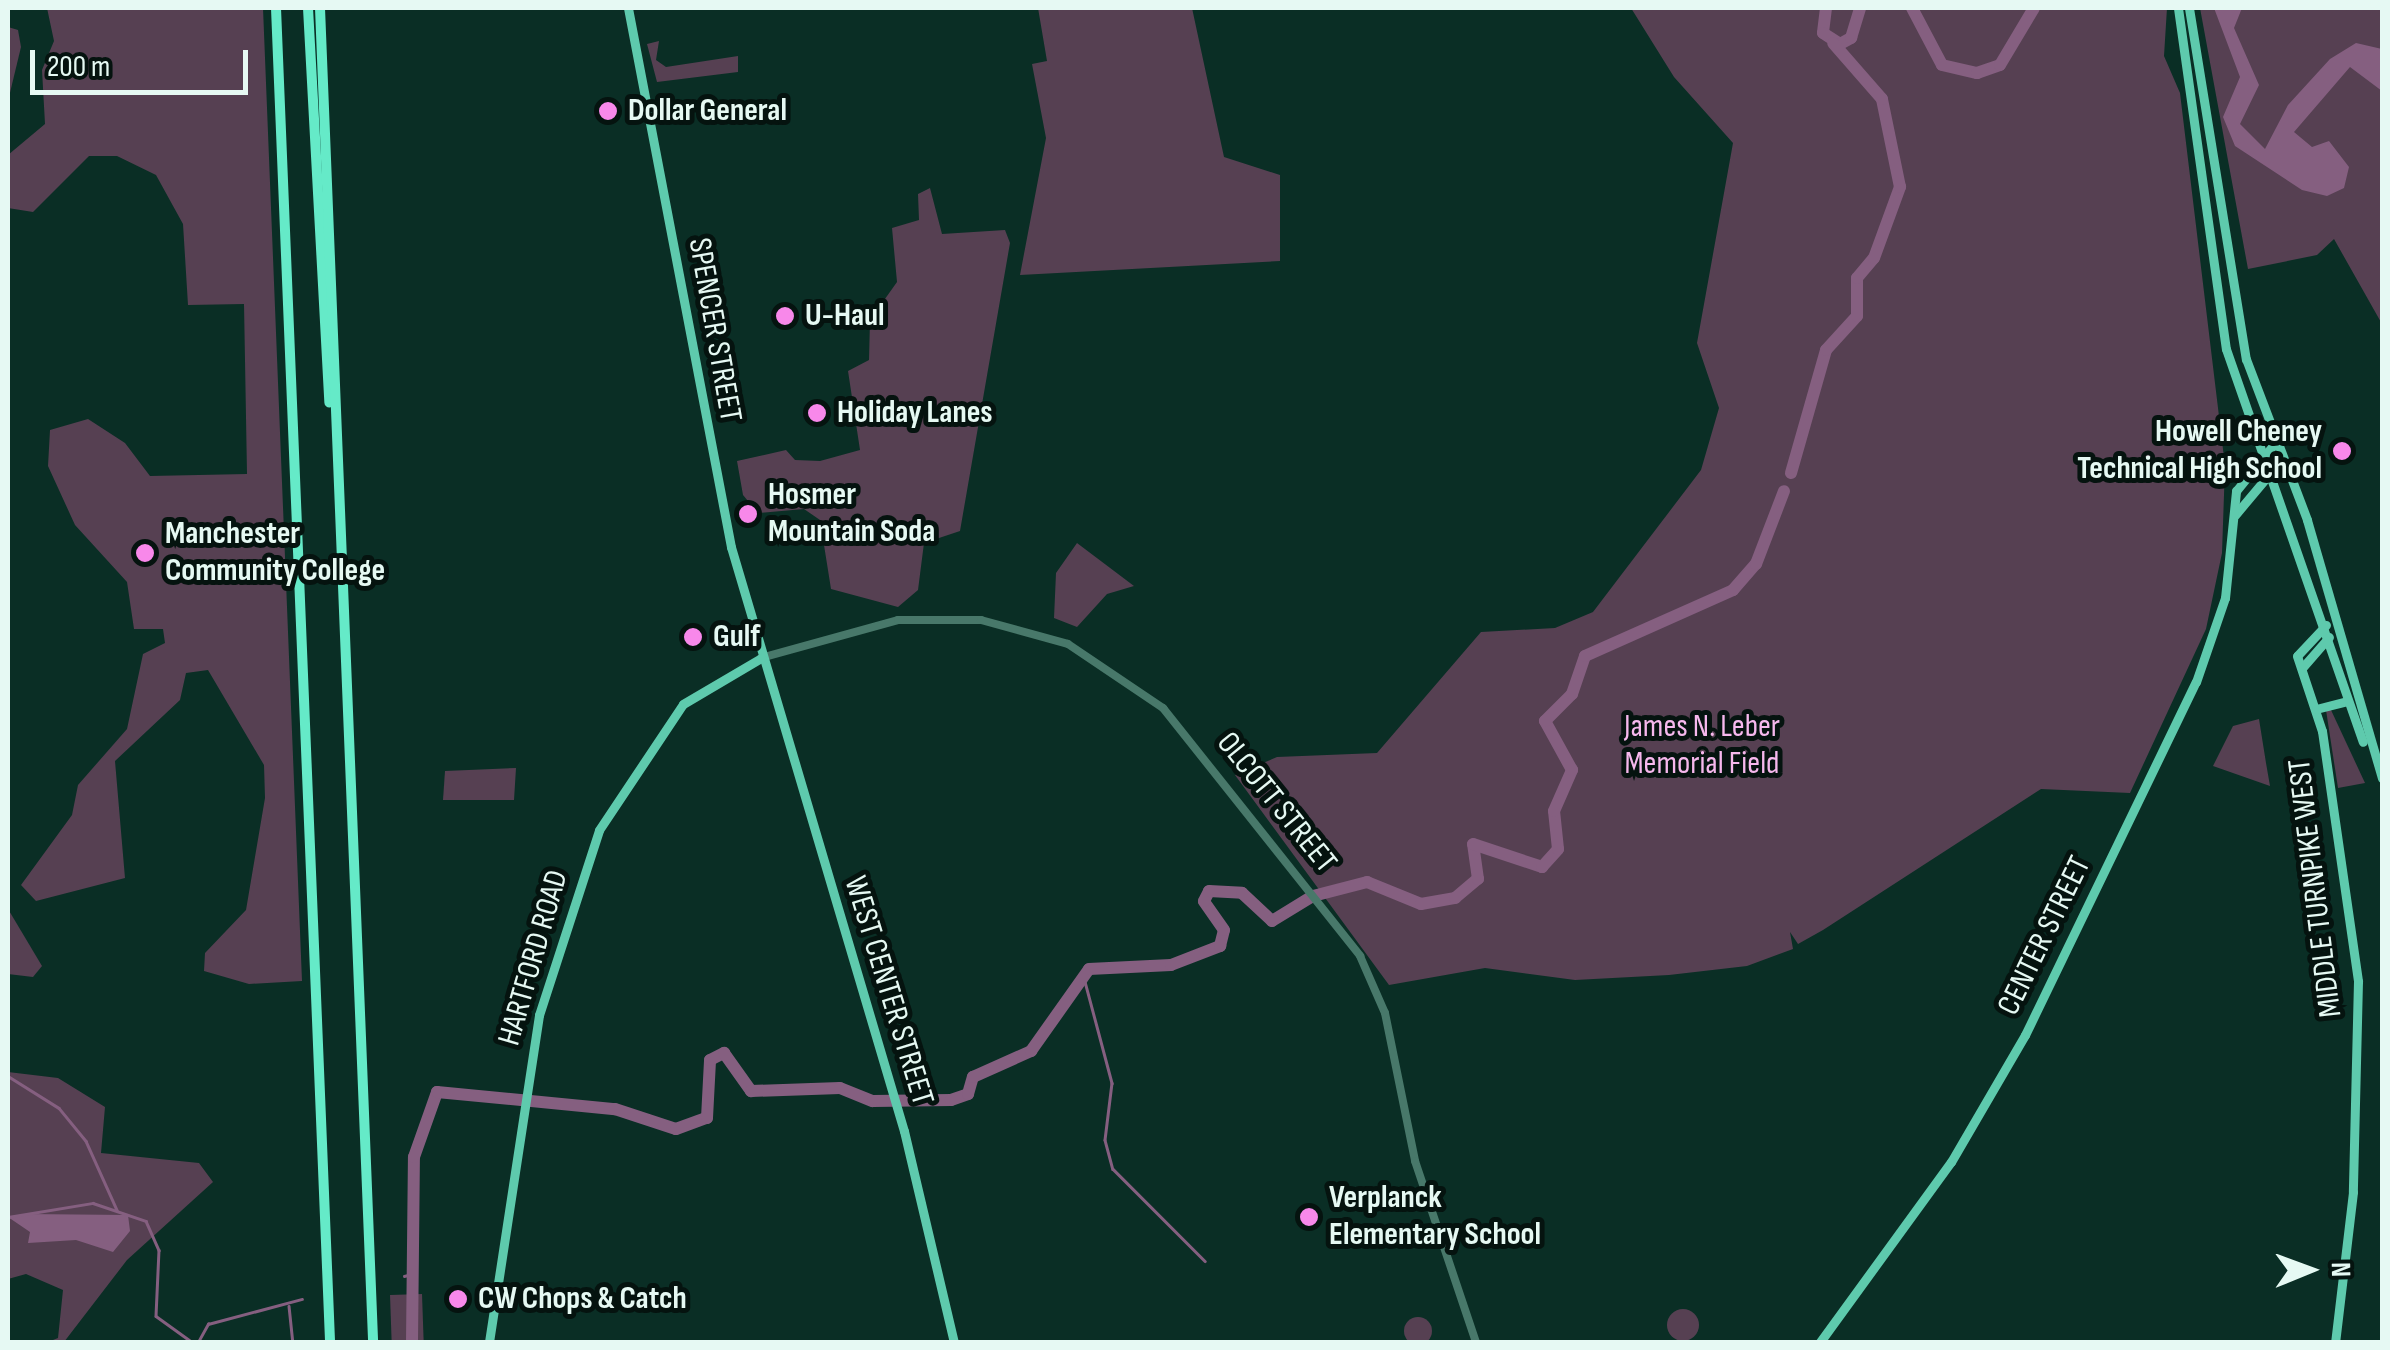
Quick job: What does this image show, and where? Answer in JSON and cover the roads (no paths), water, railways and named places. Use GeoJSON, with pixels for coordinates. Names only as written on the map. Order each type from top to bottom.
{"type":"FeatureCollection","features":[{"type":"Feature","properties":{"kind":"highway"},"geometry":{"type":"LineString","coordinates":[[276,8],[330,1342]]}},
{"type":"Feature","properties":{"kind":"highway"},"geometry":{"type":"LineString","coordinates":[[308,8],[338,468]]}},
{"type":"Feature","properties":{"kind":"highway"},"geometry":{"type":"LineString","coordinates":[[320,8],[372,1342]]}},
{"type":"Feature","properties":{"kind":"main road","name":"SPENCER STREET"},"geometry":{"type":"LineString","coordinates":[[628,8],[710,454],[761,658]]}},
{"type":"Feature","properties":{"kind":"main road"},"geometry":{"type":"LineString","coordinates":[[2178,8],[2222,328],[2344,702],[2382,778]]}},
{"type":"Feature","properties":{"kind":"main road"},"geometry":{"type":"LineString","coordinates":[[2189,8],[2239,328],[2334,622],[2367,746]]}},
{"type":"Feature","properties":{"kind":"main road"},"geometry":{"type":"LineString","coordinates":[[2190,86],[2202,85]]}},
{"type":"Feature","properties":{"kind":"main road","name":"CENTER STREET"},"geometry":{"type":"LineString","coordinates":[[1820,1342],[1941,1178],[2025,1035],[2196,682],[2224,604],[2238,488],[2275,442]]}},
{"type":"Feature","properties":{"kind":"main road"},"geometry":{"type":"LineString","coordinates":[[2236,514],[2282,459]]}},
{"type":"Feature","properties":{"kind":"main road"},"geometry":{"type":"LineString","coordinates":[[2302,670],[2299,647],[2321,627],[2334,622]]}},
{"type":"Feature","properties":{"kind":"main road"},"geometry":{"type":"LineString","coordinates":[[2302,670],[2324,639],[2337,635]]}},
{"type":"Feature","properties":{"kind":"main road","name":"HARTFORD ROAD"},"geometry":{"type":"LineString","coordinates":[[489,1342],[526,1092],[546,989],[616,794],[700,688],[761,658]]}},
{"type":"Feature","properties":{"kind":"main road","name":"WEST CENTER STREET"},"geometry":{"type":"LineString","coordinates":[[761,658],[898,1109],[954,1342]]}},
{"type":"Feature","properties":{"kind":"main road","name":"MIDDLE TURNPIKE WEST"},"geometry":{"type":"LineString","coordinates":[[2302,670],[2316,708],[2358,982],[2352,1192],[2335,1342]]}},
{"type":"Feature","properties":{"kind":"main road"},"geometry":{"type":"LineString","coordinates":[[2316,708],[2344,702]]}},
{"type":"Feature","properties":{"kind":"street","name":"OLCOTT STREET"},"geometry":{"type":"LineString","coordinates":[[761,658],[929,618],[990,621],[1068,644],[1164,708],[1326,905],[1383,1006],[1415,1162],[1476,1342]]}},
{"type":"Feature","properties":{"kind":"waterway"},"geometry":{"type":"LineString","coordinates":[[1826,8],[1823,33],[1840,44],[1851,38],[1860,8]]}},
{"type":"Feature","properties":{"kind":"waterway"},"geometry":{"type":"LineString","coordinates":[[1912,8],[1942,65],[1977,73],[2000,65],[2034,8]]}},
{"type":"Feature","properties":{"kind":"waterway"},"geometry":{"type":"LineString","coordinates":[[1791,473],[1826,350],[1857,316],[1857,278],[1874,258],[1900,187],[1882,99],[1833,43]]}},
{"type":"Feature","properties":{"kind":"waterway"},"geometry":{"type":"LineString","coordinates":[[412,1342],[414,1157],[437,1092],[615,1109],[676,1129],[707,1118],[710,1060],[724,1053],[751,1091],[840,1088],[873,1101],[951,1100],[968,1094],[973,1077],[1031,1051],[1089,969],[1171,965],[1220,946],[1224,930],[1204,901],[1209,891],[1242,893],[1272,921],[1313,896],[1367,882],[1421,904],[1455,898],[1478,879],[1473,844],[1542,867],[1558,849],[1554,811],[1572,770],[1545,721],[1572,694],[1585,656],[1733,590],[1756,564],[1784,491]]}},
{"type":"Feature","properties":{"kind":"waterway"},"geometry":{"type":"LineString","coordinates":[[1083,974],[1112,1083],[1105,1140],[1113,1169],[1205,1261]]}},
{"type":"Feature","properties":{"kind":"waterway"},"geometry":{"type":"LineString","coordinates":[[8,1076],[59,1108],[86,1141],[117,1210]]}},
{"type":"Feature","properties":{"kind":"waterway"},"geometry":{"type":"LineString","coordinates":[[8,1217],[93,1203],[146,1221],[159,1250],[156,1316],[192,1342]]}},
{"type":"Feature","properties":{"kind":"waterway"},"geometry":{"type":"LineString","coordinates":[[404,1276],[412,1274]]}},
{"type":"Feature","properties":{"kind":"waterway"},"geometry":{"type":"LineString","coordinates":[[198,1342],[208,1324],[302,1299]]}},
{"type":"Feature","properties":{"kind":"waterway"},"geometry":{"type":"LineString","coordinates":[[289,1306],[293,1342]]}},
{"type":"Feature","properties":{"kind":"place","name":"Dollar General"},"geometry":{"type":"Point","coordinates":[608,111]}},
{"type":"Feature","properties":{"kind":"place","name":"U-Haul"},"geometry":{"type":"Point","coordinates":[785,316]}},
{"type":"Feature","properties":{"kind":"place","name":"Holiday Lanes"},"geometry":{"type":"Point","coordinates":[817,413]}},
{"type":"Feature","properties":{"kind":"place","name":"Howell Cheney Technical High School"},"geometry":{"type":"Point","coordinates":[2342,451]}},
{"type":"Feature","properties":{"kind":"place","name":"Hosmer Mountain Soda"},"geometry":{"type":"Point","coordinates":[748,514]}},
{"type":"Feature","properties":{"kind":"place","name":"Manchester Community College"},"geometry":{"type":"Point","coordinates":[145,553]}},
{"type":"Feature","properties":{"kind":"place","name":"Gulf"},"geometry":{"type":"Point","coordinates":[693,637]}},
{"type":"Feature","properties":{"kind":"place","name":"Verplanck Elementary School"},"geometry":{"type":"Point","coordinates":[1309,1217]}},
{"type":"Feature","properties":{"kind":"place","name":"CW Chops & Catch"},"geometry":{"type":"Point","coordinates":[458,1299]}},
{"type":"Feature","properties":{"kind":"park label","name":"James N. Leber Memorial Field"},"geometry":{"type":"Point","coordinates":[1702,746]}}]}
